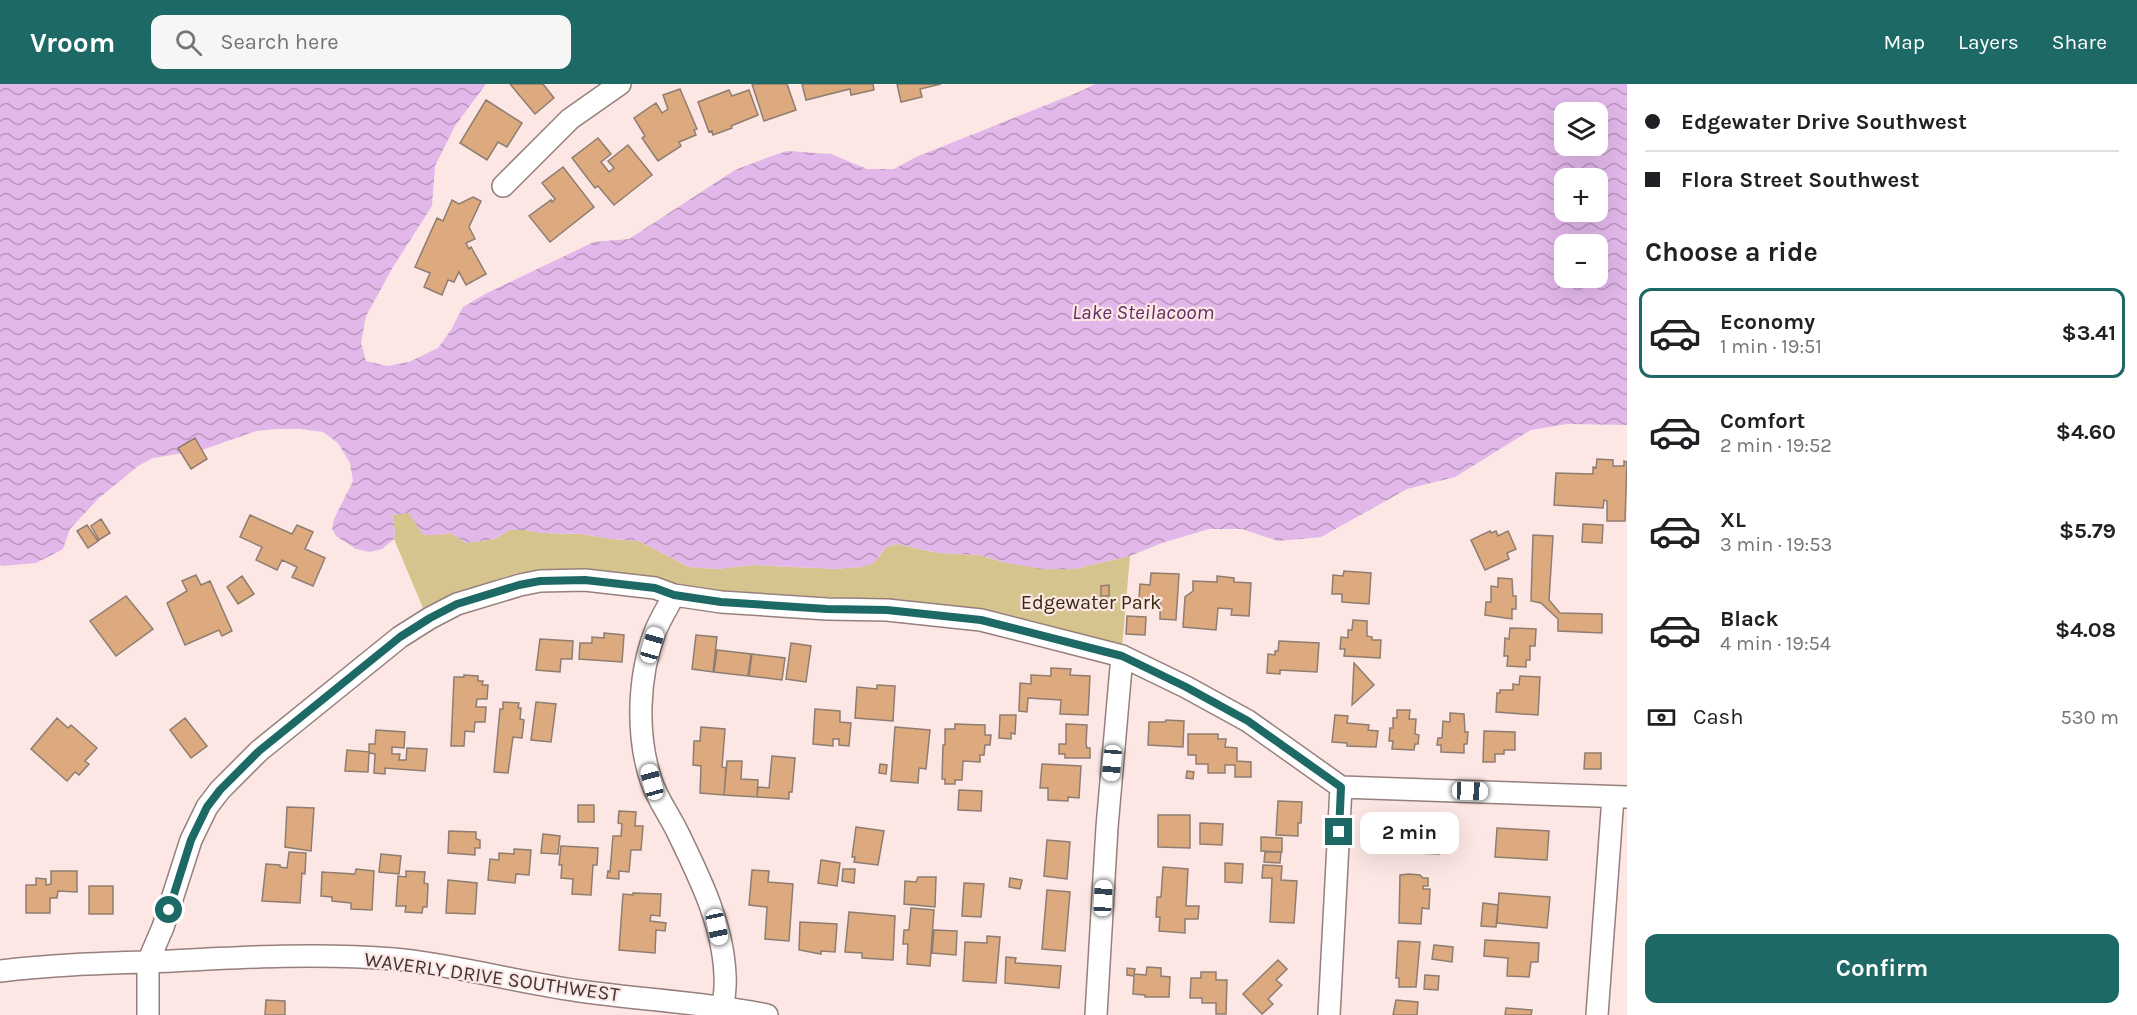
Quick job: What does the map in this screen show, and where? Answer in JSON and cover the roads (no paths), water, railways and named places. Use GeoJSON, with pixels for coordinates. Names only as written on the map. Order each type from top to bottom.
{"type":"FeatureCollection","features":[{"type":"Feature","properties":{"kind":"street"},"geometry":{"type":"LineString","coordinates":[[503,186],[570,119],[620,84]]}},
{"type":"Feature","properties":{"kind":"street"},"geometry":{"type":"LineString","coordinates":[[148,1015],[148,962],[164,927],[200,818],[212,798],[259,751],[400,637],[430,618],[457,604],[519,585],[540,581],[585,580],[655,588],[674,595],[721,602],[827,609],[887,610],[963,617],[1122,656],[1248,721],[1341,787],[1620,797],[1597,1015]]}},
{"type":"Feature","properties":{"kind":"street"},"geometry":{"type":"LineString","coordinates":[[674,595],[655,632],[648,658],[642,706],[644,752],[652,782],[678,832],[714,914],[725,975],[723,1007]]}},
{"type":"Feature","properties":{"kind":"street"},"geometry":{"type":"LineString","coordinates":[[1096,1015],[1107,827],[1122,656]]}},
{"type":"Feature","properties":{"kind":"street"},"geometry":{"type":"LineString","coordinates":[[1329,1015],[1341,787]]}},
{"type":"Feature","properties":{"kind":"street","name":"WAVERLY DRIVE SOUTHWEST"},"geometry":{"type":"LineString","coordinates":[[0,971],[75,963],[272,956],[344,956],[396,959],[585,992],[723,1007],[767,1015]]}},
{"type":"Feature","properties":{"kind":"water","name":"Lake Steilacoom"},"geometry":{"type":"Polygon","coordinates":[[[0,84],[486,84],[455,126],[435,166],[432,206],[393,267],[366,316],[361,343],[366,361],[387,366],[409,362],[438,348],[463,307],[487,293],[594,242],[629,239],[735,170],[787,151],[831,154],[867,169],[894,169],[916,157],[1095,84],[1627,84],[1627,425],[1567,424],[1531,430],[1455,477],[1407,489],[1321,537],[1278,541],[1242,529],[1209,529],[1162,543],[1130,556],[1074,569],[1041,569],[979,555],[938,553],[897,544],[886,547],[874,563],[861,567],[837,569],[753,565],[718,569],[689,567],[639,541],[582,534],[510,530],[494,539],[466,543],[451,533],[423,535],[409,513],[392,515],[394,539],[382,549],[370,552],[356,549],[336,536],[332,528],[334,519],[353,481],[350,463],[338,443],[323,432],[277,429],[256,431],[202,450],[153,458],[138,466],[99,498],[70,529],[63,549],[36,563],[0,565],[0,84]]]}},
{"type":"Feature","properties":{"kind":"park label","name":"Edgewater Park"},"geometry":{"type":"Point","coordinates":[1091,602]}}]}
